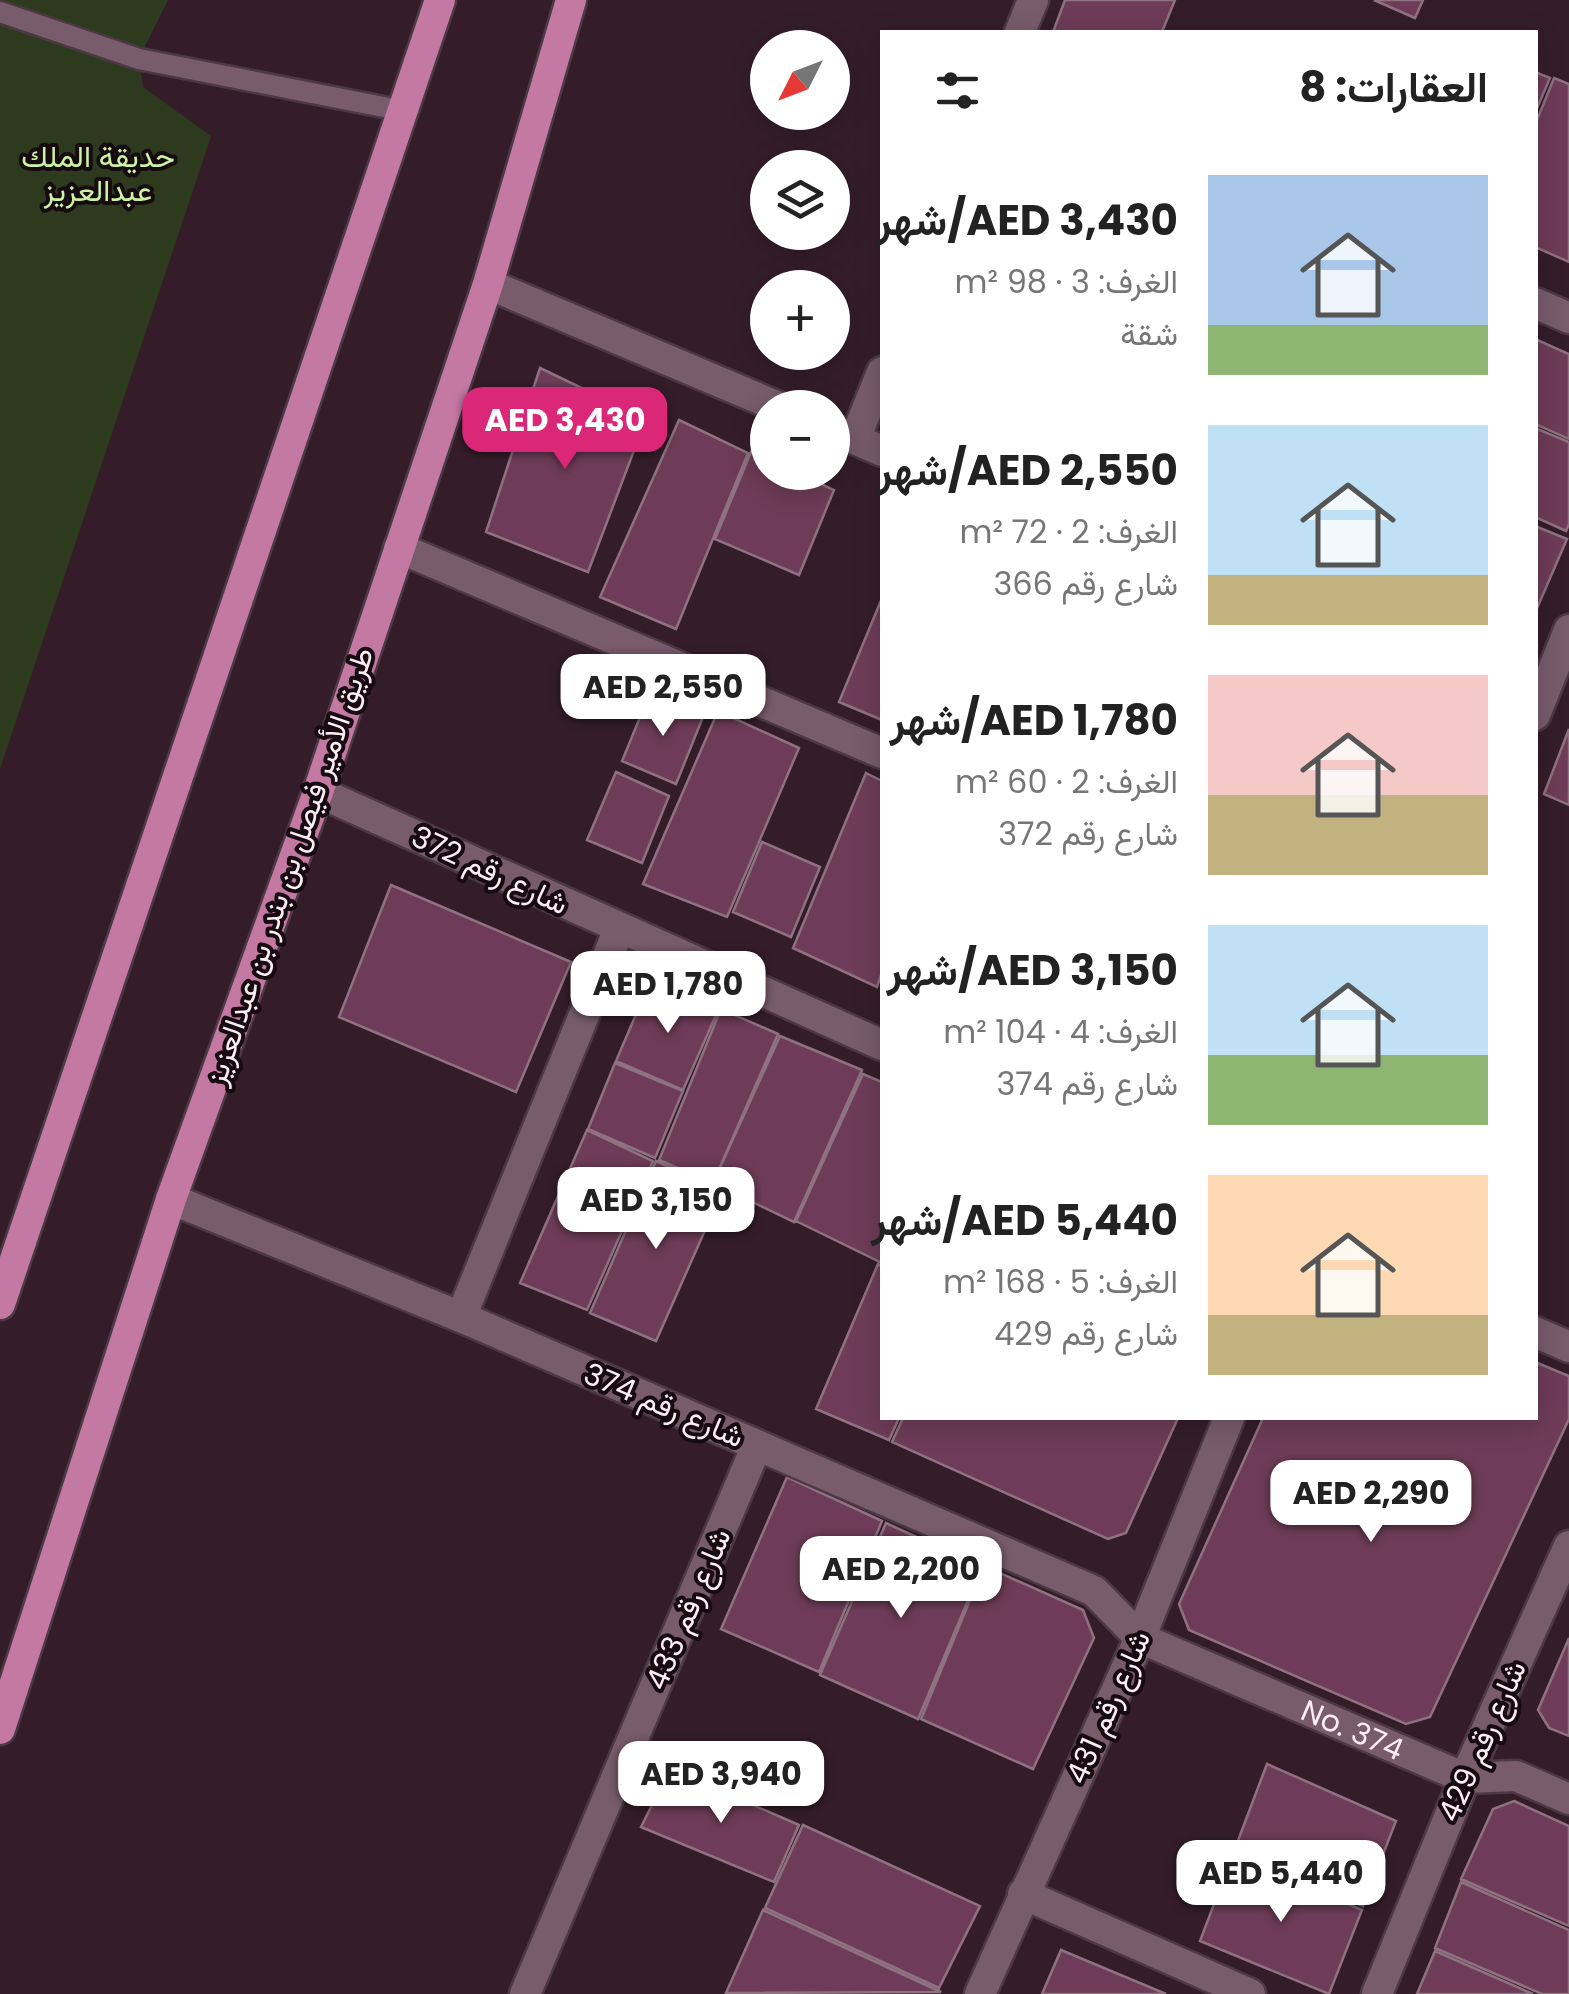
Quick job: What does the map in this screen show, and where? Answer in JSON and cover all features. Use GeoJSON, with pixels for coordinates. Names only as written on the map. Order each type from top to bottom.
{"type":"FeatureCollection","features":[{"type":"Feature","properties":{"kind":"main road"},"geometry":{"type":"LineString","coordinates":[[0,1304],[440,0]]}},
{"type":"Feature","properties":{"kind":"main road","name":"طريق الأمير فيصل بن بندر بن عبدالعزيز"},"geometry":{"type":"LineString","coordinates":[[0,1729],[171,1199],[318,792],[488,284],[570,0]]}},
{"type":"Feature","properties":{"kind":"street"},"geometry":{"type":"LineString","coordinates":[[1021,30],[1033,0]]}},
{"type":"Feature","properties":{"kind":"street"},"geometry":{"type":"LineString","coordinates":[[488,284],[750,395]]}},
{"type":"Feature","properties":{"kind":"street"},"geometry":{"type":"LineString","coordinates":[[1538,304],[1569,318]]}},
{"type":"Feature","properties":{"kind":"street"},"geometry":{"type":"LineString","coordinates":[[857,440],[880,377]]}},
{"type":"Feature","properties":{"kind":"street"},"geometry":{"type":"LineString","coordinates":[[400,548],[880,752]]}},
{"type":"Feature","properties":{"kind":"street"},"geometry":{"type":"LineString","coordinates":[[1538,708],[1569,630]]}},
{"type":"Feature","properties":{"kind":"street","name":"شارع رقم 372"},"geometry":{"type":"LineString","coordinates":[[318,792],[880,1044]]}},
{"type":"Feature","properties":{"kind":"street"},"geometry":{"type":"LineString","coordinates":[[461,1317],[619,929]]}},
{"type":"Feature","properties":{"kind":"street","name":"شارع رقم 374"},"geometry":{"type":"LineString","coordinates":[[171,1199],[461,1317],[1094,1591],[1140,1638]]}},
{"type":"Feature","properties":{"kind":"street"},"geometry":{"type":"LineString","coordinates":[[1538,1333],[1569,1347]]}},
{"type":"Feature","properties":{"kind":"street","name":"شارع رقم 431"},"geometry":{"type":"LineString","coordinates":[[980,1994],[1140,1638],[1228,1420]]}},
{"type":"Feature","properties":{"kind":"street","name":"شارع رقم 433"},"geometry":{"type":"LineString","coordinates":[[525,1994],[757,1445]]}},
{"type":"Feature","properties":{"kind":"street","name":"شارع رقم 429"},"geometry":{"type":"LineString","coordinates":[[1377,1994],[1464,1778],[1569,1546]]}},
{"type":"Feature","properties":{"kind":"street","name":"No. 374"},"geometry":{"type":"LineString","coordinates":[[1140,1638],[1464,1778],[1516,1776],[1569,1799]]}},
{"type":"Feature","properties":{"kind":"street"},"geometry":{"type":"LineString","coordinates":[[1023,1894],[1250,1994]]}},
{"type":"Feature","properties":{"kind":"lane"},"geometry":{"type":"LineString","coordinates":[[0,12],[139,58],[404,112]]}},
{"type":"Feature","properties":{"kind":"green space","name":"حديقة الملك عبدالعزيز"},"geometry":{"type":"Polygon","coordinates":[[[0,0],[168,0],[139,58],[143,87],[211,136],[0,769],[0,0]]]}},
{"type":"Feature","properties":{"kind":"building"},"geometry":{"type":"Polygon","coordinates":[[[1065,0],[1175,0],[1163,30],[1054,30],[1065,0]]]}},
{"type":"Feature","properties":{"kind":"building"},"geometry":{"type":"Polygon","coordinates":[[[1374,0],[1423,0],[1415,18],[1374,0]]]}},
{"type":"Feature","properties":{"kind":"building"},"geometry":{"type":"Polygon","coordinates":[[[1538,73],[1550,78],[1538,106],[1538,73]]]}},
{"type":"Feature","properties":{"kind":"building"},"geometry":{"type":"Polygon","coordinates":[[[1554,78],[1569,84],[1569,262],[1538,248],[1538,118],[1554,78]]]}},
{"type":"Feature","properties":{"kind":"building"},"geometry":{"type":"Polygon","coordinates":[[[1538,340],[1569,354],[1569,439],[1538,425],[1538,340]]]}},
{"type":"Feature","properties":{"kind":"building"},"geometry":{"type":"Polygon","coordinates":[[[540,368],[646,419],[588,572],[486,532],[540,368]]]}},
{"type":"Feature","properties":{"kind":"building"},"geometry":{"type":"Polygon","coordinates":[[[679,420],[748,453],[676,629],[600,597],[679,420]]]}},
{"type":"Feature","properties":{"kind":"building"},"geometry":{"type":"Polygon","coordinates":[[[1538,429],[1569,442],[1566,531],[1538,518],[1538,429]]]}},
{"type":"Feature","properties":{"kind":"building"},"geometry":{"type":"Polygon","coordinates":[[[750,454],[750,490],[834,490],[799,575],[715,539],[750,454]]]}},
{"type":"Feature","properties":{"kind":"building"},"geometry":{"type":"Polygon","coordinates":[[[1538,527],[1567,539],[1538,606],[1538,527]]]}},
{"type":"Feature","properties":{"kind":"building"},"geometry":{"type":"Polygon","coordinates":[[[880,603],[880,719],[839,702],[880,603]]]}},
{"type":"Feature","properties":{"kind":"building"},"geometry":{"type":"Polygon","coordinates":[[[650,693],[703,717],[676,784],[622,761],[650,693]]]}},
{"type":"Feature","properties":{"kind":"building"},"geometry":{"type":"Polygon","coordinates":[[[718,711],[799,748],[727,917],[643,884],[718,711]]]}},
{"type":"Feature","properties":{"kind":"building"},"geometry":{"type":"Polygon","coordinates":[[[1569,729],[1569,805],[1544,794],[1569,729]]]}},
{"type":"Feature","properties":{"kind":"building"},"geometry":{"type":"Polygon","coordinates":[[[616,772],[669,796],[642,863],[587,840],[616,772]]]}},
{"type":"Feature","properties":{"kind":"building"},"geometry":{"type":"Polygon","coordinates":[[[866,773],[880,780],[877,987],[793,948],[866,773]]]}},
{"type":"Feature","properties":{"kind":"building"},"geometry":{"type":"Polygon","coordinates":[[[762,842],[820,867],[791,937],[733,912],[762,842]]]}},
{"type":"Feature","properties":{"kind":"building"},"geometry":{"type":"Polygon","coordinates":[[[391,885],[571,962],[516,1092],[339,1017],[391,885]]]}},
{"type":"Feature","properties":{"kind":"building"},"geometry":{"type":"Polygon","coordinates":[[[668,988],[719,1008],[683,1090],[616,1061],[643,998],[668,988]]]}},
{"type":"Feature","properties":{"kind":"building"},"geometry":{"type":"Polygon","coordinates":[[[721,1009],[778,1034],[713,1183],[659,1160],[721,1009]]]}},
{"type":"Feature","properties":{"kind":"building"},"geometry":{"type":"Polygon","coordinates":[[[780,1036],[862,1070],[794,1222],[713,1183],[780,1036]]]}},
{"type":"Feature","properties":{"kind":"building"},"geometry":{"type":"Polygon","coordinates":[[[615,1063],[683,1091],[655,1158],[588,1129],[615,1063]]]}},
{"type":"Feature","properties":{"kind":"building"},"geometry":{"type":"Polygon","coordinates":[[[863,1074],[880,1081],[880,1262],[796,1221],[863,1074]]]}},
{"type":"Feature","properties":{"kind":"building"},"geometry":{"type":"Polygon","coordinates":[[[587,1130],[653,1161],[587,1310],[520,1283],[587,1130]]]}},
{"type":"Feature","properties":{"kind":"building"},"geometry":{"type":"Polygon","coordinates":[[[656,1161],[722,1192],[656,1341],[590,1313],[656,1161]]]}},
{"type":"Feature","properties":{"kind":"building"},"geometry":{"type":"Polygon","coordinates":[[[878,1264],[880,1420],[898,1420],[889,1440],[816,1409],[878,1264]]]}},
{"type":"Feature","properties":{"kind":"building"},"geometry":{"type":"Polygon","coordinates":[[[1538,1363],[1569,1376],[1569,1419],[1430,1717],[1406,1724],[1189,1630],[1179,1604],[1262,1420],[1538,1420],[1538,1363]]]}},
{"type":"Feature","properties":{"kind":"building"},"geometry":{"type":"Polygon","coordinates":[[[902,1420],[1177,1420],[1126,1533],[1108,1539],[892,1442],[902,1420]]]}},
{"type":"Feature","properties":{"kind":"building"},"geometry":{"type":"Polygon","coordinates":[[[787,1477],[882,1521],[819,1672],[721,1629],[787,1477]]]}},
{"type":"Feature","properties":{"kind":"building"},"geometry":{"type":"Polygon","coordinates":[[[886,1523],[982,1567],[918,1719],[820,1675],[886,1523]]]}},
{"type":"Feature","properties":{"kind":"building"},"geometry":{"type":"Polygon","coordinates":[[[984,1566],[1083,1610],[1094,1638],[1033,1769],[921,1719],[984,1566]]]}},
{"type":"Feature","properties":{"kind":"building"},"geometry":{"type":"Polygon","coordinates":[[[1569,1638],[1569,1736],[1549,1728],[1538,1710],[1569,1638]]]}},
{"type":"Feature","properties":{"kind":"building"},"geometry":{"type":"Polygon","coordinates":[[[1267,1764],[1396,1821],[1363,1906],[1234,1851],[1267,1764]]]}},
{"type":"Feature","properties":{"kind":"building"},"geometry":{"type":"Polygon","coordinates":[[[670,1769],[799,1825],[774,1882],[641,1827],[670,1769]]]}},
{"type":"Feature","properties":{"kind":"building"},"geometry":{"type":"Polygon","coordinates":[[[1514,1801],[1569,1826],[1569,1926],[1461,1879],[1493,1809],[1514,1801]]]}},
{"type":"Feature","properties":{"kind":"building"},"geometry":{"type":"Polygon","coordinates":[[[803,1825],[980,1906],[939,1988],[765,1908],[803,1825]]]}},
{"type":"Feature","properties":{"kind":"building"},"geometry":{"type":"Polygon","coordinates":[[[1233,1854],[1362,1910],[1329,1994],[1200,1941],[1233,1854]]]}},
{"type":"Feature","properties":{"kind":"building"},"geometry":{"type":"Polygon","coordinates":[[[1461,1882],[1569,1930],[1569,1994],[1542,1994],[1435,1948],[1461,1882]]]}},
{"type":"Feature","properties":{"kind":"building"},"geometry":{"type":"Polygon","coordinates":[[[763,1910],[941,1992],[726,1993],[763,1910]]]}},
{"type":"Feature","properties":{"kind":"building"},"geometry":{"type":"Polygon","coordinates":[[[1061,1950],[1166,1994],[1042,1994],[1061,1950]]]}},
{"type":"Feature","properties":{"kind":"building"},"geometry":{"type":"Polygon","coordinates":[[[1435,1951],[1533,1994],[1417,1994],[1435,1951]]]}}]}
